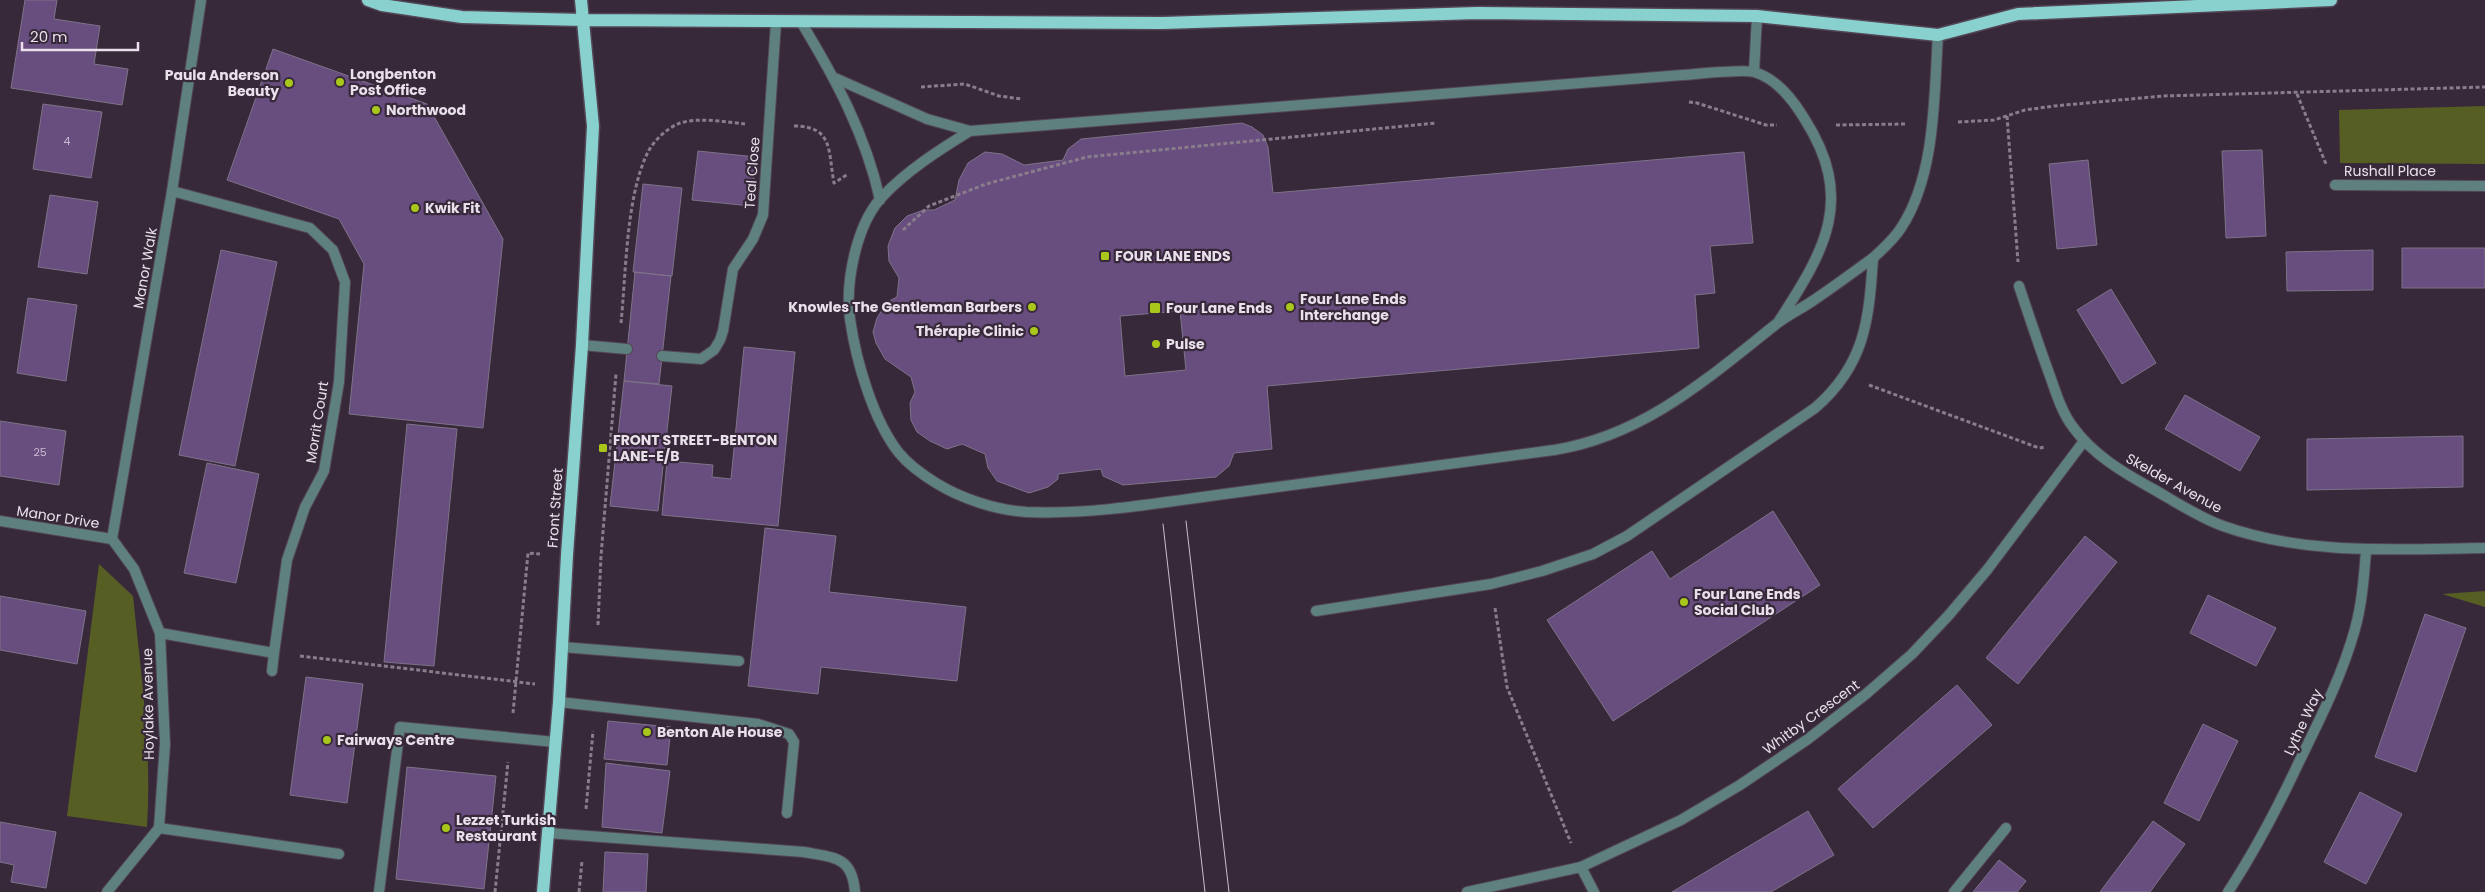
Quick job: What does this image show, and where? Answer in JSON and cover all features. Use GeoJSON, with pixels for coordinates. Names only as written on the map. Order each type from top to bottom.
{"type":"FeatureCollection","features":[{"type":"Feature","properties":{"kind":"main road"},"geometry":{"type":"LineString","coordinates":[[368,0],[382,5],[462,17],[584,20],[1163,23],[1477,13],[1757,16],[1938,35],[2018,14],[2331,0]]}},
{"type":"Feature","properties":{"kind":"main road","name":"Front Street"},"geometry":{"type":"LineString","coordinates":[[542,892],[560,687],[582,344],[593,126],[581,0]]}},
{"type":"Feature","properties":{"kind":"street","name":"Manor Walk"},"geometry":{"type":"LineString","coordinates":[[112,539],[172,191],[201,0]]}},
{"type":"Feature","properties":{"kind":"street"},"geometry":{"type":"LineString","coordinates":[[1754,72],[1757,16]]}},
{"type":"Feature","properties":{"kind":"street","name":"Teal Close"},"geometry":{"type":"LineString","coordinates":[[662,356],[701,359],[714,350],[723,331],[733,269],[759,228],[763,215],[766,187],[776,22]]}},
{"type":"Feature","properties":{"kind":"street"},"geometry":{"type":"LineString","coordinates":[[801,22],[835,78],[870,160],[880,200]]}},
{"type":"Feature","properties":{"kind":"street"},"geometry":{"type":"LineString","coordinates":[[970,132],[930,158],[880,200],[860,237],[853,261],[849,312],[858,358],[878,416],[902,456],[938,484],[978,502],[1025,512],[1132,507],[1578,446],[1602,440],[1656,412],[1738,356],[1777,324],[1873,258],[1901,229],[1910,213],[1925,162],[1932,123],[1938,35]]}},
{"type":"Feature","properties":{"kind":"street"},"geometry":{"type":"LineString","coordinates":[[835,78],[914,114],[970,132],[1662,76],[1754,72],[1773,82],[1787,94],[1809,125],[1827,172],[1831,213],[1818,257],[1777,324]]}},
{"type":"Feature","properties":{"kind":"street","name":"Rushall Place"},"geometry":{"type":"LineString","coordinates":[[2334,185],[2485,186]]}},
{"type":"Feature","properties":{"kind":"street","name":"Morrit Court"},"geometry":{"type":"LineString","coordinates":[[172,191],[310,228],[333,250],[345,282],[339,382],[324,471],[305,507],[287,560],[272,671]]}},
{"type":"Feature","properties":{"kind":"street"},"geometry":{"type":"LineString","coordinates":[[1316,611],[1491,584],[1542,571],[1593,554],[1627,536],[1815,408],[1830,395],[1845,377],[1860,349],[1870,305],[1873,258]]}},
{"type":"Feature","properties":{"kind":"street","name":"Skelder Avenue"},"geometry":{"type":"LineString","coordinates":[[2019,286],[2057,394],[2071,426],[2105,460],[2193,512],[2222,525],[2254,535],[2319,548],[2366,551],[2485,548]]}},
{"type":"Feature","properties":{"kind":"street"},"geometry":{"type":"LineString","coordinates":[[582,344],[627,349]]}},
{"type":"Feature","properties":{"kind":"street","name":"Whitby Crescent"},"geometry":{"type":"LineString","coordinates":[[1467,892],[1581,867],[1681,820],[1740,785],[1808,739],[1866,694],[1912,654],[1948,616],[1987,570],[2084,441]]}},
{"type":"Feature","properties":{"kind":"street","name":"Manor Drive"},"geometry":{"type":"LineString","coordinates":[[0,521],[112,539]]}},
{"type":"Feature","properties":{"kind":"street","name":"Hoylake Avenue"},"geometry":{"type":"LineString","coordinates":[[112,539],[134,569],[160,634],[165,744],[159,828]]}},
{"type":"Feature","properties":{"kind":"street","name":"Lythe Way"},"geometry":{"type":"LineString","coordinates":[[2228,892],[2263,834],[2293,775],[2340,673],[2355,629],[2363,587],[2366,551]]}},
{"type":"Feature","properties":{"kind":"street"},"geometry":{"type":"LineString","coordinates":[[160,634],[274,653]]}},
{"type":"Feature","properties":{"kind":"street"},"geometry":{"type":"LineString","coordinates":[[562,647],[739,662]]}},
{"type":"Feature","properties":{"kind":"street"},"geometry":{"type":"LineString","coordinates":[[559,702],[758,724],[789,734],[794,742],[787,813]]}},
{"type":"Feature","properties":{"kind":"street"},"geometry":{"type":"LineString","coordinates":[[379,892],[400,727],[555,742]]}},
{"type":"Feature","properties":{"kind":"street"},"geometry":{"type":"LineString","coordinates":[[107,892],[159,828],[339,854]]}},
{"type":"Feature","properties":{"kind":"street"},"geometry":{"type":"LineString","coordinates":[[1954,892],[2006,828]]}},
{"type":"Feature","properties":{"kind":"street"},"geometry":{"type":"LineString","coordinates":[[548,833],[784,850],[827,856],[843,862],[854,873],[856,892]]}},
{"type":"Feature","properties":{"kind":"street"},"geometry":{"type":"LineString","coordinates":[[1581,867],[1594,892]]}},
{"type":"Feature","properties":{"kind":"path"},"geometry":{"type":"LineString","coordinates":[[1688,102],[1697,103],[1766,125],[1932,123],[1994,120],[2025,110],[2163,96],[2297,94],[2485,87]]}},
{"type":"Feature","properties":{"kind":"path","name":"Rushall Place"},"geometry":{"type":"LineString","coordinates":[[2297,94],[2334,185]]}},
{"type":"Feature","properties":{"kind":"path"},"geometry":{"type":"LineString","coordinates":[[2007,116],[2019,286]]}},
{"type":"Feature","properties":{"kind":"path"},"geometry":{"type":"LineString","coordinates":[[903,230],[929,206],[986,184],[1087,157],[1445,122]]}},
{"type":"Feature","properties":{"kind":"path"},"geometry":{"type":"LineString","coordinates":[[1845,377],[2039,448],[2084,441]]}},
{"type":"Feature","properties":{"kind":"path"},"geometry":{"type":"LineString","coordinates":[[1491,584],[1507,687],[1581,867]]}},
{"type":"Feature","properties":{"kind":"path"},"geometry":{"type":"LineString","coordinates":[[274,653],[560,687]]}},
{"type":"Feature","properties":{"kind":"green space"},"geometry":{"type":"Polygon","coordinates":[[[2485,106],[2485,164],[2340,163],[2339,110],[2485,106]]]}},
{"type":"Feature","properties":{"kind":"green space"},"geometry":{"type":"Polygon","coordinates":[[[99,564],[133,596],[147,740],[147,827],[67,816],[99,564]]]}},
{"type":"Feature","properties":{"kind":"green space"},"geometry":{"type":"Polygon","coordinates":[[[2485,591],[2485,607],[2442,594],[2485,591]]]}},
{"type":"Feature","properties":{"kind":"building"},"geometry":{"type":"Polygon","coordinates":[[[25,0],[57,0],[54,19],[100,26],[94,64],[128,69],[122,105],[11,88],[25,0]]]}},
{"type":"Feature","properties":{"kind":"building"},"geometry":{"type":"Polygon","coordinates":[[[273,49],[427,104],[503,239],[483,428],[349,414],[364,264],[339,219],[227,180],[273,49]]]}},
{"type":"Feature","properties":{"kind":"building"},"geometry":{"type":"Polygon","coordinates":[[[43,104],[102,112],[91,178],[33,169],[43,104]]]}},
{"type":"Feature","properties":{"kind":"building","name":"Four Lane Ends Interchange"},"geometry":{"type":"Polygon","coordinates":[[[1242,123],[1263,135],[1268,147],[1273,193],[1744,152],[1753,243],[1710,246],[1715,293],[1695,295],[1699,348],[1267,386],[1272,449],[1234,453],[1229,466],[1216,477],[1123,485],[1103,476],[1101,469],[1058,474],[1058,479],[1048,487],[1029,493],[997,481],[988,468],[985,454],[962,444],[947,449],[917,432],[911,420],[910,403],[915,392],[911,377],[885,359],[876,343],[873,332],[877,318],[887,302],[897,297],[899,278],[889,261],[888,246],[895,228],[907,216],[924,210],[934,210],[955,200],[959,180],[968,163],[985,152],[1002,154],[1024,165],[1063,160],[1068,149],[1081,139],[1242,123]],[[1180,311],[1120,316],[1125,376],[1186,370],[1180,311]]]}},
{"type":"Feature","properties":{"kind":"building"},"geometry":{"type":"Polygon","coordinates":[[[2262,150],[2266,236],[2226,238],[2222,151],[2262,150]]]}},
{"type":"Feature","properties":{"kind":"building"},"geometry":{"type":"Polygon","coordinates":[[[698,151],[756,157],[751,206],[692,200],[698,151]]]}},
{"type":"Feature","properties":{"kind":"building"},"geometry":{"type":"Polygon","coordinates":[[[2088,160],[2097,245],[2057,249],[2049,164],[2088,160]]]}},
{"type":"Feature","properties":{"kind":"building"},"geometry":{"type":"Polygon","coordinates":[[[643,184],[682,188],[672,276],[633,272],[643,184]]]}},
{"type":"Feature","properties":{"kind":"building"},"geometry":{"type":"Polygon","coordinates":[[[50,195],[98,202],[87,274],[38,267],[50,195]]]}},
{"type":"Feature","properties":{"kind":"building"},"geometry":{"type":"Polygon","coordinates":[[[2402,248],[2485,248],[2485,288],[2402,288],[2402,248]]]}},
{"type":"Feature","properties":{"kind":"building"},"geometry":{"type":"Polygon","coordinates":[[[221,250],[277,262],[235,466],[179,455],[221,250]]]}},
{"type":"Feature","properties":{"kind":"building"},"geometry":{"type":"Polygon","coordinates":[[[2373,250],[2373,290],[2287,291],[2286,252],[2373,250]]]}},
{"type":"Feature","properties":{"kind":"building"},"geometry":{"type":"Polygon","coordinates":[[[635,272],[671,276],[659,384],[624,381],[635,272]]]}},
{"type":"Feature","properties":{"kind":"building"},"geometry":{"type":"Polygon","coordinates":[[[2111,289],[2156,363],[2122,384],[2077,310],[2111,289]]]}},
{"type":"Feature","properties":{"kind":"building"},"geometry":{"type":"Polygon","coordinates":[[[28,298],[77,305],[66,381],[17,373],[28,298]]]}},
{"type":"Feature","properties":{"kind":"building"},"geometry":{"type":"Polygon","coordinates":[[[744,347],[795,352],[778,526],[662,515],[667,461],[713,465],[712,477],[731,479],[744,347]]]}},
{"type":"Feature","properties":{"kind":"building"},"geometry":{"type":"Polygon","coordinates":[[[624,381],[672,386],[658,511],[610,506],[624,381]]]}},
{"type":"Feature","properties":{"kind":"building"},"geometry":{"type":"Polygon","coordinates":[[[2185,395],[2260,437],[2240,471],[2165,429],[2185,395]]]}},
{"type":"Feature","properties":{"kind":"building"},"geometry":{"type":"Polygon","coordinates":[[[0,421],[66,431],[59,485],[0,476],[0,421]]]}},
{"type":"Feature","properties":{"kind":"building"},"geometry":{"type":"Polygon","coordinates":[[[407,424],[457,429],[434,666],[384,662],[407,424]]]}},
{"type":"Feature","properties":{"kind":"building"},"geometry":{"type":"Polygon","coordinates":[[[2463,436],[2463,487],[2307,490],[2307,439],[2463,436]]]}},
{"type":"Feature","properties":{"kind":"building"},"geometry":{"type":"Polygon","coordinates":[[[207,463],[259,474],[236,583],[184,573],[207,463]]]}},
{"type":"Feature","properties":{"kind":"building","name":"Four Lane Ends Social Club"},"geometry":{"type":"Polygon","coordinates":[[[1773,511],[1820,585],[1613,721],[1547,620],[1652,551],[1670,579],[1773,511]]]}},
{"type":"Feature","properties":{"kind":"building"},"geometry":{"type":"Polygon","coordinates":[[[765,528],[836,536],[829,592],[966,607],[957,681],[821,667],[818,694],[748,686],[765,528]]]}},
{"type":"Feature","properties":{"kind":"building"},"geometry":{"type":"Polygon","coordinates":[[[2085,536],[2117,562],[2018,684],[1986,658],[2085,536]]]}},
{"type":"Feature","properties":{"kind":"building"},"geometry":{"type":"Polygon","coordinates":[[[2208,595],[2276,628],[2256,666],[2190,633],[2208,595]]]}},
{"type":"Feature","properties":{"kind":"building"},"geometry":{"type":"Polygon","coordinates":[[[0,596],[86,611],[77,664],[0,650],[0,596]]]}},
{"type":"Feature","properties":{"kind":"building"},"geometry":{"type":"Polygon","coordinates":[[[2425,614],[2466,628],[2416,772],[2375,757],[2425,614]]]}},
{"type":"Feature","properties":{"kind":"building","name":"Fairways Centre"},"geometry":{"type":"Polygon","coordinates":[[[306,677],[363,684],[347,803],[290,795],[306,677]]]}},
{"type":"Feature","properties":{"kind":"building"},"geometry":{"type":"Polygon","coordinates":[[[1957,685],[1992,725],[1873,828],[1838,789],[1957,685]]]}},
{"type":"Feature","properties":{"kind":"building"},"geometry":{"type":"Polygon","coordinates":[[[608,721],[671,727],[667,765],[604,759],[608,721]]]}},
{"type":"Feature","properties":{"kind":"building"},"geometry":{"type":"Polygon","coordinates":[[[2203,724],[2238,741],[2199,821],[2164,803],[2203,724]]]}},
{"type":"Feature","properties":{"kind":"building"},"geometry":{"type":"Polygon","coordinates":[[[606,763],[670,771],[662,833],[602,827],[606,763]]]}},
{"type":"Feature","properties":{"kind":"building","name":"Lezzet Turkish Restaurant"},"geometry":{"type":"Polygon","coordinates":[[[407,767],[496,776],[484,889],[396,879],[407,767]]]}},
{"type":"Feature","properties":{"kind":"building"},"geometry":{"type":"Polygon","coordinates":[[[2360,792],[2402,814],[2366,884],[2324,862],[2360,792]]]}},
{"type":"Feature","properties":{"kind":"building"},"geometry":{"type":"Polygon","coordinates":[[[1808,811],[1834,855],[1771,892],[1672,892],[1808,811]]]}},
{"type":"Feature","properties":{"kind":"building"},"geometry":{"type":"Polygon","coordinates":[[[2153,821],[2185,844],[2150,892],[2100,892],[2153,821]]]}},
{"type":"Feature","properties":{"kind":"building"},"geometry":{"type":"Polygon","coordinates":[[[0,822],[56,832],[46,888],[11,882],[14,865],[0,862],[0,822]]]}},
{"type":"Feature","properties":{"kind":"building"},"geometry":{"type":"Polygon","coordinates":[[[605,852],[648,854],[646,892],[603,892],[605,852]]]}},
{"type":"Feature","properties":{"kind":"building"},"geometry":{"type":"Polygon","coordinates":[[[1999,860],[2026,881],[2017,892],[1973,892],[1999,860]]]}},
{"type":"Feature","properties":{"kind":"tram line"},"geometry":{"type":"LineString","coordinates":[[1186,521],[1229,892]]}},
{"type":"Feature","properties":{"kind":"tram line"},"geometry":{"type":"LineString","coordinates":[[1163,524],[1205,892]]}},
{"type":"Feature","properties":{"kind":"place","name":"Longbenton Post Office"},"geometry":{"type":"Point","coordinates":[340,82]}},
{"type":"Feature","properties":{"kind":"place","name":"Paula Anderson Beauty"},"geometry":{"type":"Point","coordinates":[289,83]}},
{"type":"Feature","properties":{"kind":"place","name":"Northwood"},"geometry":{"type":"Point","coordinates":[376,110]}},
{"type":"Feature","properties":{"kind":"place","name":"Kwik Fit"},"geometry":{"type":"Point","coordinates":[415,208]}},
{"type":"Feature","properties":{"kind":"place","name":"FOUR LANE ENDS"},"geometry":{"type":"Point","coordinates":[1105,256]}},
{"type":"Feature","properties":{"kind":"place","name":"Knowles The Gentleman Barbers"},"geometry":{"type":"Point","coordinates":[1032,307]}},
{"type":"Feature","properties":{"kind":"place","name":"Four Lane Ends Interchange"},"geometry":{"type":"Point","coordinates":[1290,307]}},
{"type":"Feature","properties":{"kind":"place","name":"Four Lane Ends"},"geometry":{"type":"Point","coordinates":[1155,308]}},
{"type":"Feature","properties":{"kind":"place","name":"Thérapie Clinic"},"geometry":{"type":"Point","coordinates":[1034,331]}},
{"type":"Feature","properties":{"kind":"place","name":"Pulse"},"geometry":{"type":"Point","coordinates":[1156,344]}},
{"type":"Feature","properties":{"kind":"place","name":"FRONT STREET-BENTON LANE-E/B"},"geometry":{"type":"Point","coordinates":[603,448]}},
{"type":"Feature","properties":{"kind":"place","name":"Four Lane Ends Social Club"},"geometry":{"type":"Point","coordinates":[1684,602]}},
{"type":"Feature","properties":{"kind":"place","name":"Benton Ale House"},"geometry":{"type":"Point","coordinates":[647,732]}},
{"type":"Feature","properties":{"kind":"place","name":"Fairways Centre"},"geometry":{"type":"Point","coordinates":[327,740]}},
{"type":"Feature","properties":{"kind":"place","name":"Lezzet Turkish Restaurant"},"geometry":{"type":"Point","coordinates":[446,828]}}]}
